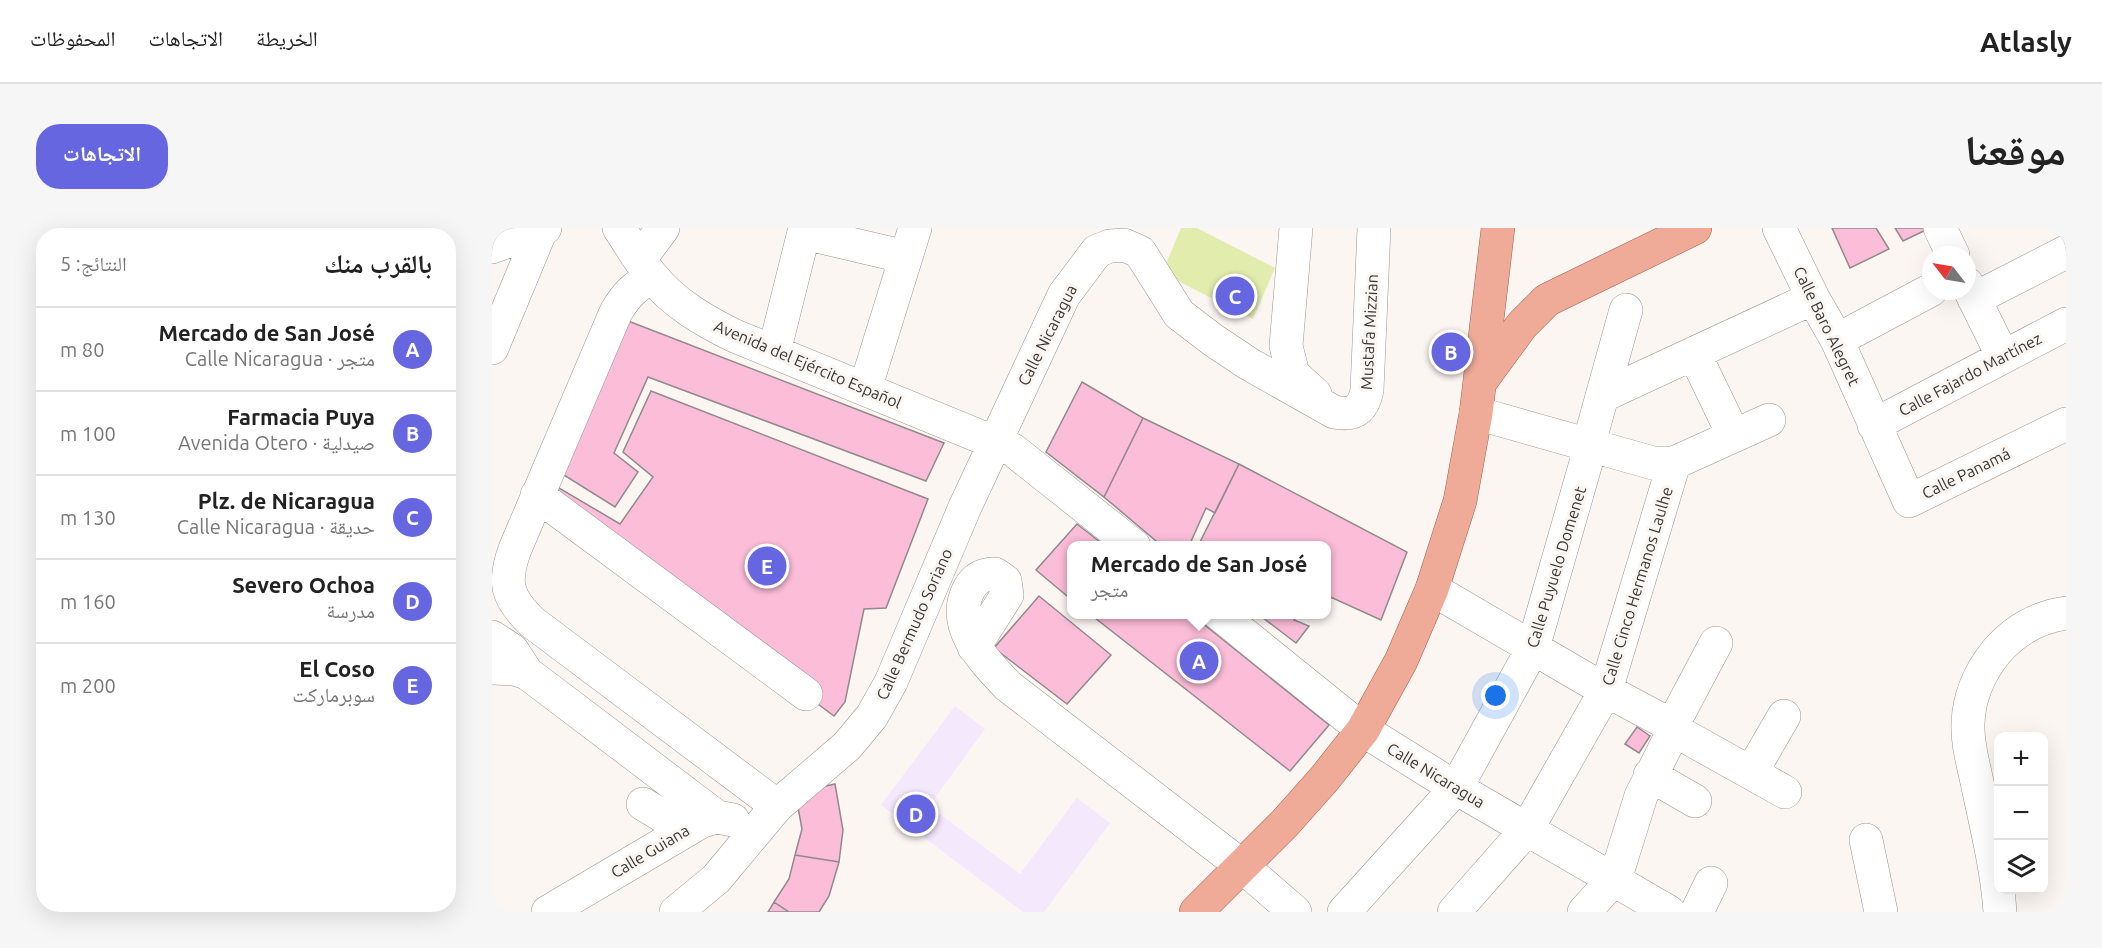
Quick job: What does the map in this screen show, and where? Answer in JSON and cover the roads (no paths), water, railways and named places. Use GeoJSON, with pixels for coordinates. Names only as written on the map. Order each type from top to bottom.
{"type":"FeatureCollection","features":[{"type":"Feature","properties":{"kind":"main road"},"geometry":{"type":"LineString","coordinates":[[1196,912],[1285,823],[1325,778],[1363,730],[1401,662],[1432,589],[1460,501],[1478,397],[1498,228]]}},
{"type":"Feature","properties":{"kind":"main road"},"geometry":{"type":"LineString","coordinates":[[1478,397],[1522,325],[1547,300],[1695,228]]}},
{"type":"Feature","properties":{"kind":"main road"},"geometry":{"type":"LineString","coordinates":[[1492,278],[1510,292],[1528,300],[1547,300]]}},
{"type":"Feature","properties":{"kind":"street","name":"Avenida del Ejército Español"},"geometry":{"type":"LineString","coordinates":[[619,228],[646,268],[676,301],[704,321],[735,336],[995,441]]}},
{"type":"Feature","properties":{"kind":"street"},"geometry":{"type":"LineString","coordinates":[[663,228],[637,285],[625,297],[616,312],[541,487],[508,568],[509,589],[517,608],[532,622],[768,817]]}},
{"type":"Feature","properties":{"kind":"street"},"geometry":{"type":"LineString","coordinates":[[1296,228],[1286,346],[1293,374],[1334,412]]}},
{"type":"Feature","properties":{"kind":"street","name":"Mustafa Mizzian"},"geometry":{"type":"LineString","coordinates":[[1334,412],[1346,414],[1357,410],[1364,401],[1367,390],[1374,228]]}},
{"type":"Feature","properties":{"kind":"street","name":"Calle Baro Alegret"},"geometry":{"type":"LineString","coordinates":[[1779,228],[1837,340],[1874,425]]}},
{"type":"Feature","properties":{"kind":"street"},"geometry":{"type":"LineString","coordinates":[[1940,228],[1949,246]]}},
{"type":"Feature","properties":{"kind":"street"},"geometry":{"type":"LineString","coordinates":[[492,247],[543,229]]}},
{"type":"Feature","properties":{"kind":"street"},"geometry":{"type":"LineString","coordinates":[[492,348],[543,229]]}},
{"type":"Feature","properties":{"kind":"street"},"geometry":{"type":"LineString","coordinates":[[774,352],[805,230],[910,243],[865,388]]}},
{"type":"Feature","properties":{"kind":"street","name":"Calle Nicaragua"},"geometry":{"type":"LineString","coordinates":[[995,441],[1064,296],[1097,251],[1110,246],[1124,245],[1140,252],[1179,314],[1213,340],[1249,364],[1334,412]]}},
{"type":"Feature","properties":{"kind":"street"},"geometry":{"type":"LineString","coordinates":[[1976,289],[2066,252]]}},
{"type":"Feature","properties":{"kind":"street"},"geometry":{"type":"LineString","coordinates":[[1837,340],[1922,295]]}},
{"type":"Feature","properties":{"kind":"street"},"geometry":{"type":"LineString","coordinates":[[1602,396],[1814,298]]}},
{"type":"Feature","properties":{"kind":"street"},"geometry":{"type":"LineString","coordinates":[[1975,300],[2003,357]]}},
{"type":"Feature","properties":{"kind":"street","name":"Calle Puyuelo Domenet"},"geometry":{"type":"LineString","coordinates":[[1344,912],[1456,788],[1533,648],[1591,445],[1591,436],[1626,310]]}},
{"type":"Feature","properties":{"kind":"street","name":"Calle Fajardo Martínez"},"geometry":{"type":"LineString","coordinates":[[1874,425],[2066,324]]}},
{"type":"Feature","properties":{"kind":"street"},"geometry":{"type":"LineString","coordinates":[[1695,353],[1734,436]]}},
{"type":"Feature","properties":{"kind":"street"},"geometry":{"type":"LineString","coordinates":[[1478,397],[1591,445],[1653,463],[1674,464],[1769,420]]}},
{"type":"Feature","properties":{"kind":"street","name":"Calle Panamá"},"geometry":{"type":"LineString","coordinates":[[1874,425],[1909,501],[2066,424]]}},
{"type":"Feature","properties":{"kind":"street"},"geometry":{"type":"LineString","coordinates":[[995,441],[1031,463],[1128,541]]}},
{"type":"Feature","properties":{"kind":"street","name":"Calle Bermudo Soriano"},"geometry":{"type":"LineString","coordinates":[[676,912],[716,879],[768,817],[847,746],[872,716],[891,682],[995,441]]}},
{"type":"Feature","properties":{"kind":"street","name":"Calle Cinco Hermanos Laulhe"},"geometry":{"type":"LineString","coordinates":[[1454,912],[1527,829],[1606,690],[1674,464]]}},
{"type":"Feature","properties":{"kind":"street"},"geometry":{"type":"LineString","coordinates":[[541,487],[614,526]]}},
{"type":"Feature","properties":{"kind":"street"},"geometry":{"type":"LineString","coordinates":[[541,487],[807,694]]}},
{"type":"Feature","properties":{"kind":"street"},"geometry":{"type":"LineString","coordinates":[[1432,589],[1785,792]]}},
{"type":"Feature","properties":{"kind":"street"},"geometry":{"type":"LineString","coordinates":[[2000,912],[1997,883],[1969,741],[1970,708],[1981,675],[2002,646],[2032,623],[2049,616],[2066,613]]}},
{"type":"Feature","properties":{"kind":"street","name":"Calle Nicaragua"},"geometry":{"type":"LineString","coordinates":[[1224,619],[1363,730],[1456,788],[1669,912]]}},
{"type":"Feature","properties":{"kind":"street"},"geometry":{"type":"LineString","coordinates":[[492,637],[512,650],[527,674]]}},
{"type":"Feature","properties":{"kind":"street"},"geometry":{"type":"LineString","coordinates":[[1584,912],[1612,879],[1619,867],[1629,828],[1650,775],[1716,643]]}},
{"type":"Feature","properties":{"kind":"street"},"geometry":{"type":"LineString","coordinates":[[974,647],[1008,686],[1242,866],[1295,912]]}},
{"type":"Feature","properties":{"kind":"street"},"geometry":{"type":"LineString","coordinates":[[492,668],[515,669],[527,674],[717,817],[768,817]]}},
{"type":"Feature","properties":{"kind":"street"},"geometry":{"type":"LineString","coordinates":[[1751,773],[1784,716]]}},
{"type":"Feature","properties":{"kind":"street"},"geometry":{"type":"LineString","coordinates":[[1650,775],[1695,801]]}},
{"type":"Feature","properties":{"kind":"street"},"geometry":{"type":"LineString","coordinates":[[643,804],[686,830]]}},
{"type":"Feature","properties":{"kind":"street","name":"Calle Guiana"},"geometry":{"type":"LineString","coordinates":[[548,912],[702,821],[717,817]]}},
{"type":"Feature","properties":{"kind":"street"},"geometry":{"type":"LineString","coordinates":[[1866,840],[1881,912]]}},
{"type":"Feature","properties":{"kind":"place","name":"Plz. de Nicaragua"},"geometry":{"type":"Point","coordinates":[1235,296]}},
{"type":"Feature","properties":{"kind":"place","name":"Farmacia Puya"},"geometry":{"type":"Point","coordinates":[1451,352]}},
{"type":"Feature","properties":{"kind":"place","name":"El Coso"},"geometry":{"type":"Point","coordinates":[767,566]}},
{"type":"Feature","properties":{"kind":"place","name":"Mercado de San José"},"geometry":{"type":"Point","coordinates":[1199,661]}},
{"type":"Feature","properties":{"kind":"place","name":"Severo Ochoa"},"geometry":{"type":"Point","coordinates":[916,814]}}]}
